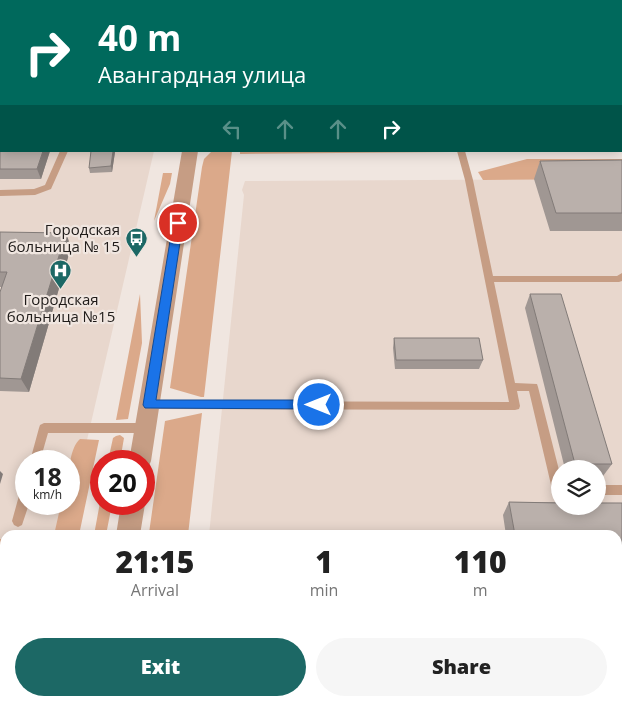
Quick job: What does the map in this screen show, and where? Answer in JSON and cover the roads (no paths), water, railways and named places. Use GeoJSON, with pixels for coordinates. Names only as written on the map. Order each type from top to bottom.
{"type":"FeatureCollection","features":[{"type":"Feature","properties":{"kind":"street"},"geometry":{"type":"LineString","coordinates":[[142,450],[190,152]]}},
{"type":"Feature","properties":{"kind":"street"},"geometry":{"type":"LineString","coordinates":[[129,530],[131,515]]}},
{"type":"Feature","properties":{"kind":"lane"},"geometry":{"type":"LineString","coordinates":[[0,192],[35,192],[48,187],[64,152]]}},
{"type":"Feature","properties":{"kind":"lane"},"geometry":{"type":"LineString","coordinates":[[149,405],[515,406],[490,279],[461,152]]}},
{"type":"Feature","properties":{"kind":"lane"},"geometry":{"type":"LineString","coordinates":[[490,279],[619,279],[622,276]]}},
{"type":"Feature","properties":{"kind":"lane"},"geometry":{"type":"LineString","coordinates":[[512,387],[533,387],[551,460]]}},
{"type":"Feature","properties":{"kind":"lane"},"geometry":{"type":"LineString","coordinates":[[38,450],[44,428],[146,428]]}},
{"type":"Feature","properties":{"kind":"lane"},"geometry":{"type":"LineString","coordinates":[[606,490],[622,490]]}},
{"type":"Feature","properties":{"kind":"lane"},"geometry":{"type":"LineString","coordinates":[[18,520],[19,515]]}},
{"type":"Feature","properties":{"kind":"place","name":"Городская больница № 15"},"geometry":{"type":"Point","coordinates":[136,258]}},
{"type":"Feature","properties":{"kind":"place","name":"Городская больница №15"},"geometry":{"type":"Point","coordinates":[61,290]}}]}
